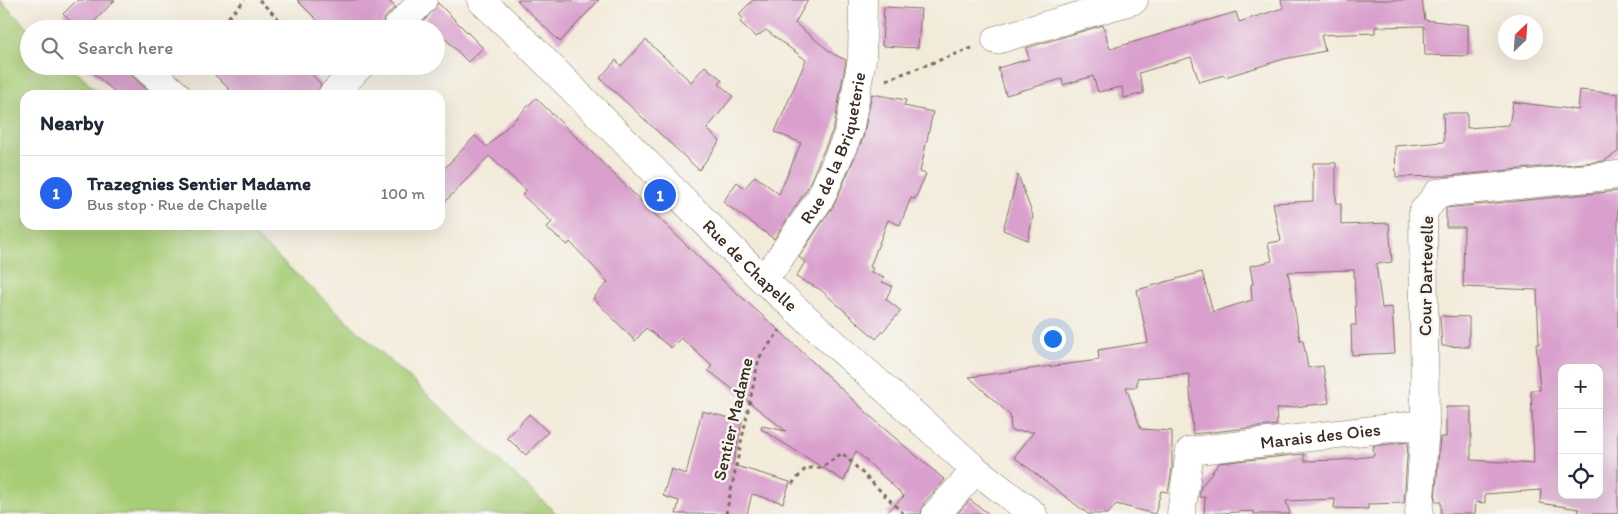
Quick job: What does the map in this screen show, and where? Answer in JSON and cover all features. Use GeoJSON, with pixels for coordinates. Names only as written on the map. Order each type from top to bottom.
{"type":"FeatureCollection","features":[{"type":"Feature","properties":{"kind":"street"},"geometry":{"type":"LineString","coordinates":[[404,20],[423,0]]}},
{"type":"Feature","properties":{"kind":"street","name":"Rue de Chapelle"},"geometry":{"type":"LineString","coordinates":[[481,0],[529,45],[795,310],[976,470],[1032,514]]}},
{"type":"Feature","properties":{"kind":"street","name":"Rue de la Briqueterie"},"geometry":{"type":"LineString","coordinates":[[761,278],[775,265],[821,197],[849,132],[862,59],[863,0]]}},
{"type":"Feature","properties":{"kind":"street"},"geometry":{"type":"LineString","coordinates":[[996,40],[1134,0]]}},
{"type":"Feature","properties":{"kind":"street"},"geometry":{"type":"LineString","coordinates":[[154,75],[171,90]]}},
{"type":"Feature","properties":{"kind":"street"},"geometry":{"type":"LineString","coordinates":[[337,90],[351,75]]}},
{"type":"Feature","properties":{"kind":"street","name":"Cour Dartevelle"},"geometry":{"type":"LineString","coordinates":[[1425,424],[1423,212],[1438,193],[1618,175]]}},
{"type":"Feature","properties":{"kind":"street"},"geometry":{"type":"LineString","coordinates":[[1419,514],[1425,424]]}},
{"type":"Feature","properties":{"kind":"street","name":"Marais des Oies"},"geometry":{"type":"LineString","coordinates":[[1181,514],[1190,451],[1425,424]]}},
{"type":"Feature","properties":{"kind":"street"},"geometry":{"type":"LineString","coordinates":[[936,514],[976,470]]}},
{"type":"Feature","properties":{"kind":"path"},"geometry":{"type":"LineString","coordinates":[[226,20],[245,0]]}},
{"type":"Feature","properties":{"kind":"path"},"geometry":{"type":"LineString","coordinates":[[259,0],[280,20]]}},
{"type":"Feature","properties":{"kind":"path"},"geometry":{"type":"LineString","coordinates":[[857,89],[996,40]]}},
{"type":"Feature","properties":{"kind":"path","name":"Sentier Madame"},"geometry":{"type":"LineString","coordinates":[[726,514],[759,358],[795,310]]}},
{"type":"Feature","properties":{"kind":"path"},"geometry":{"type":"LineString","coordinates":[[792,484],[806,468],[822,468],[842,453],[904,514]]}},
{"type":"Feature","properties":{"kind":"green space"},"geometry":{"type":"Polygon","coordinates":[[[0,0],[20,20],[20,75],[80,75],[96,90],[20,90],[20,230],[248,230],[557,514],[0,514],[0,0]]]}},
{"type":"Feature","properties":{"kind":"building"},"geometry":{"type":"Polygon","coordinates":[[[77,0],[115,0],[96,20],[69,20],[63,14],[77,0]]]}},
{"type":"Feature","properties":{"kind":"building"},"geometry":{"type":"Polygon","coordinates":[[[297,0],[388,0],[395,7],[384,20],[317,20],[297,0]]]}},
{"type":"Feature","properties":{"kind":"building"},"geometry":{"type":"Polygon","coordinates":[[[517,0],[599,0],[560,42],[517,0]]]}},
{"type":"Feature","properties":{"kind":"building"},"geometry":{"type":"Polygon","coordinates":[[[753,0],[808,0],[795,23],[833,54],[846,60],[834,127],[807,189],[774,239],[723,202],[737,182],[745,188],[755,176],[779,194],[801,143],[775,132],[806,60],[766,30],[756,37],[740,22],[743,19],[739,14],[753,0]]]}},
{"type":"Feature","properties":{"kind":"building"},"geometry":{"type":"Polygon","coordinates":[[[1281,0],[1422,0],[1425,20],[1468,25],[1468,56],[1425,55],[1424,26],[1375,27],[1375,33],[1321,35],[1325,51],[1284,59],[1225,77],[1224,75],[1199,82],[1191,57],[1139,73],[1144,93],[1124,98],[1122,87],[1098,92],[1093,76],[1063,85],[1062,79],[1006,95],[998,68],[1029,59],[1026,48],[1103,25],[1110,49],[1236,12],[1239,22],[1283,8],[1281,0]]]}},
{"type":"Feature","properties":{"kind":"building"},"geometry":{"type":"Polygon","coordinates":[[[438,3],[483,48],[468,62],[445,38],[445,20],[425,20],[438,3]]]}},
{"type":"Feature","properties":{"kind":"building"},"geometry":{"type":"Polygon","coordinates":[[[884,7],[921,9],[918,48],[882,46],[884,7]]]}},
{"type":"Feature","properties":{"kind":"building"},"geometry":{"type":"Polygon","coordinates":[[[646,40],[691,82],[705,66],[722,80],[719,84],[733,96],[707,129],[720,141],[699,170],[600,78],[616,60],[621,66],[646,40]]]}},
{"type":"Feature","properties":{"kind":"building"},"geometry":{"type":"Polygon","coordinates":[[[96,75],[131,75],[147,90],[112,90],[96,75]]]}},
{"type":"Feature","properties":{"kind":"building"},"geometry":{"type":"Polygon","coordinates":[[[215,75],[312,75],[321,84],[319,90],[230,90],[215,75]]]}},
{"type":"Feature","properties":{"kind":"building"},"geometry":{"type":"Polygon","coordinates":[[[1580,90],[1618,94],[1618,152],[1604,161],[1448,176],[1396,177],[1395,146],[1444,142],[1443,113],[1467,113],[1467,128],[1509,125],[1513,102],[1578,110],[1580,90]]]}},
{"type":"Feature","properties":{"kind":"building"},"geometry":{"type":"Polygon","coordinates":[[[872,94],[906,100],[904,106],[933,112],[920,172],[926,174],[915,199],[911,198],[900,225],[888,220],[870,267],[873,268],[871,272],[884,278],[882,282],[892,286],[886,299],[901,311],[876,339],[821,290],[796,277],[805,262],[799,257],[835,203],[863,138],[872,94]]]}},
{"type":"Feature","properties":{"kind":"building"},"geometry":{"type":"Polygon","coordinates":[[[536,98],[719,277],[881,426],[945,480],[924,503],[921,514],[885,514],[904,496],[856,451],[844,481],[761,429],[762,426],[786,431],[708,370],[712,366],[681,338],[671,348],[646,328],[635,341],[593,298],[608,282],[570,242],[568,245],[546,228],[552,222],[522,195],[526,190],[489,156],[445,202],[445,168],[475,136],[487,147],[536,98]]]}},
{"type":"Feature","properties":{"kind":"building"},"geometry":{"type":"Polygon","coordinates":[[[1313,163],[1336,163],[1336,204],[1341,204],[1341,225],[1389,223],[1392,262],[1376,264],[1382,308],[1392,307],[1395,353],[1352,355],[1351,325],[1356,325],[1354,270],[1288,272],[1300,340],[1303,340],[1308,368],[1323,366],[1329,403],[1276,409],[1277,425],[1193,434],[1189,374],[1137,378],[1137,387],[1126,387],[1141,429],[1172,431],[1172,469],[1168,492],[1161,491],[1155,514],[1116,504],[1108,514],[1088,514],[1014,457],[1034,432],[1011,431],[1010,415],[969,377],[1099,360],[1098,350],[1148,342],[1137,290],[1187,276],[1202,272],[1213,312],[1252,300],[1251,285],[1253,284],[1250,266],[1272,261],[1268,243],[1281,241],[1273,203],[1313,201],[1313,163]]]}},
{"type":"Feature","properties":{"kind":"building"},"geometry":{"type":"Polygon","coordinates":[[[1018,175],[1033,216],[1028,240],[1003,230],[1018,175]]]}},
{"type":"Feature","properties":{"kind":"building"},"geometry":{"type":"Polygon","coordinates":[[[1618,191],[1618,514],[1578,514],[1579,509],[1540,503],[1541,490],[1485,494],[1485,503],[1476,502],[1475,514],[1441,514],[1441,502],[1435,502],[1440,437],[1446,437],[1446,407],[1471,407],[1471,460],[1534,464],[1531,390],[1540,390],[1536,344],[1539,344],[1537,290],[1463,287],[1464,227],[1446,227],[1446,208],[1618,191]]]}},
{"type":"Feature","properties":{"kind":"building"},"geometry":{"type":"Polygon","coordinates":[[[1440,316],[1469,317],[1469,347],[1442,346],[1440,316]]]}},
{"type":"Feature","properties":{"kind":"building"},"geometry":{"type":"Polygon","coordinates":[[[702,411],[742,421],[733,465],[790,482],[783,503],[752,494],[747,514],[676,514],[679,501],[663,496],[671,469],[686,474],[702,411]]]}},
{"type":"Feature","properties":{"kind":"building"},"geometry":{"type":"Polygon","coordinates":[[[529,414],[548,432],[526,455],[507,438],[529,414]]]}},
{"type":"Feature","properties":{"kind":"building"},"geometry":{"type":"Polygon","coordinates":[[[1408,442],[1404,503],[1368,504],[1368,509],[1334,508],[1335,499],[1286,501],[1290,514],[1254,514],[1254,511],[1204,514],[1205,497],[1199,497],[1201,487],[1219,463],[1304,454],[1304,461],[1340,460],[1374,456],[1373,446],[1408,442]]]}},
{"type":"Feature","properties":{"kind":"building"},"geometry":{"type":"Polygon","coordinates":[[[970,500],[989,514],[957,514],[970,500]]]}},
{"type":"Feature","properties":{"kind":"place","name":"Trazegnies Sentier Madame"},"geometry":{"type":"Point","coordinates":[660,195]}}]}
